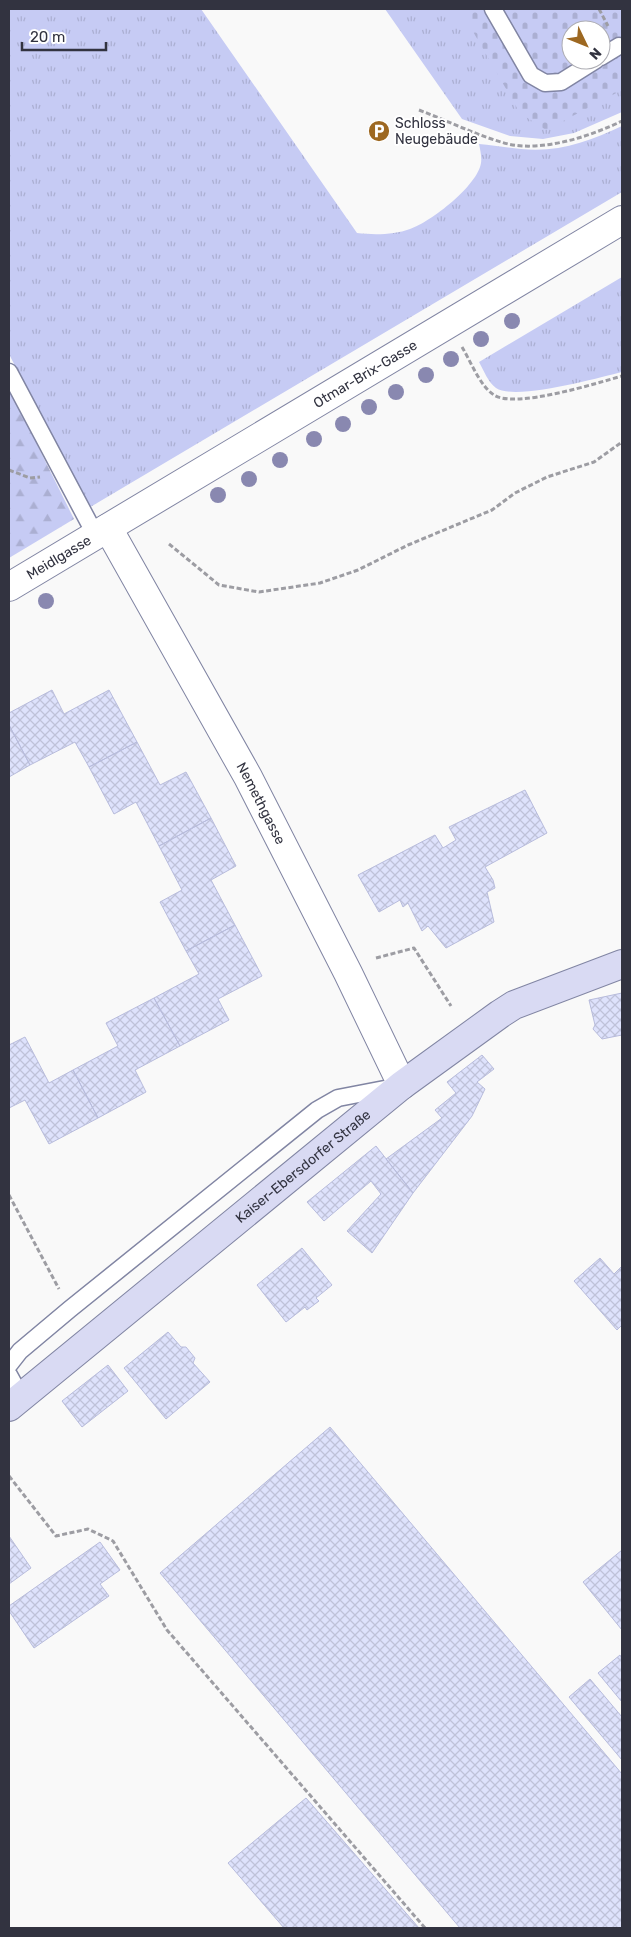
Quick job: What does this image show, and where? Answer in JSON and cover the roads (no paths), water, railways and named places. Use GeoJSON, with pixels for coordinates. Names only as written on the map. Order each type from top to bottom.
{"type":"FeatureCollection","features":[{"type":"Feature","properties":{"kind":"main road","name":"Kaiser-Ebersdorfer Straße"},"geometry":{"type":"LineString","coordinates":[[13,1393],[402,1085],[514,1005],[622,964]]}},
{"type":"Feature","properties":{"kind":"street","name":"Otmar-Brix-Gasse"},"geometry":{"type":"LineString","coordinates":[[102,532],[622,220]]}},
{"type":"Feature","properties":{"kind":"street","name":"Meidlgasse"},"geometry":{"type":"LineString","coordinates":[[9,587],[102,532]]}},
{"type":"Feature","properties":{"kind":"street","name":"Nemethgasse"},"geometry":{"type":"LineString","coordinates":[[102,532],[248,777],[348,972],[402,1085]]}},
{"type":"Feature","properties":{"kind":"lane"},"geometry":{"type":"LineString","coordinates":[[494,9],[531,75],[545,83],[562,82],[581,70]]}},
{"type":"Feature","properties":{"kind":"lane"},"geometry":{"type":"LineString","coordinates":[[611,51],[619,46]]}},
{"type":"Feature","properties":{"kind":"lane"},"geometry":{"type":"LineString","coordinates":[[9,372],[63,474],[102,532]]}},
{"type":"Feature","properties":{"kind":"lane"},"geometry":{"type":"LineString","coordinates":[[9,1365],[20,1352],[70,1310],[317,1110],[338,1098],[402,1085]]}},
{"type":"Feature","properties":{"kind":"place","name":"Schloss Neugebäude"},"geometry":{"type":"Point","coordinates":[379,131]}}]}
